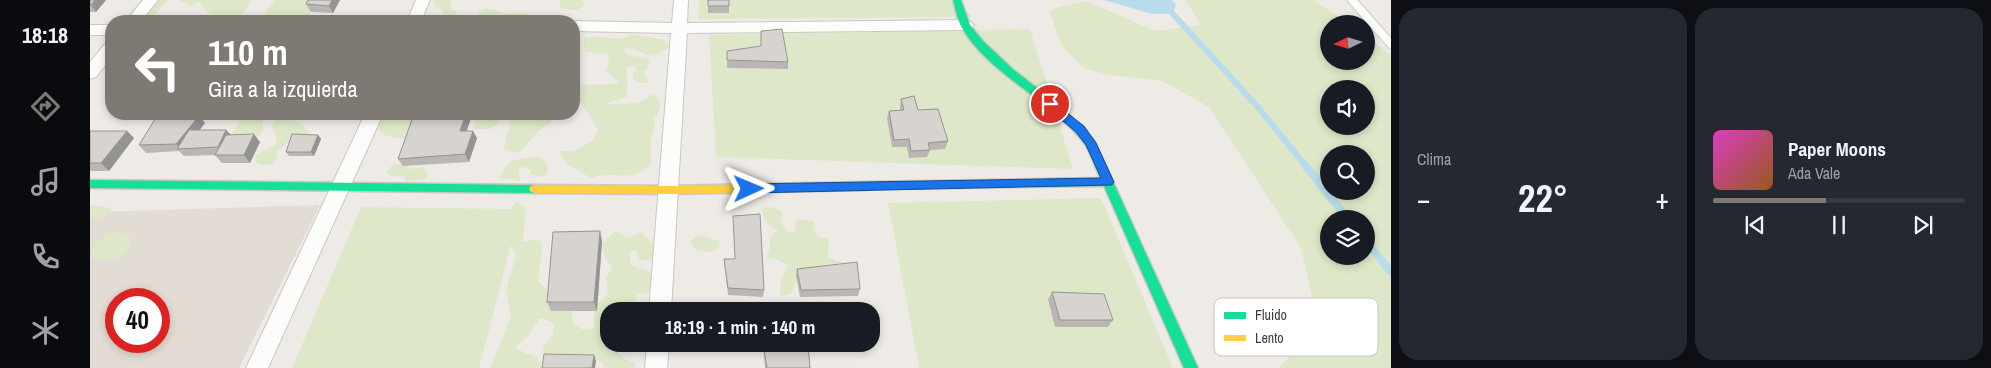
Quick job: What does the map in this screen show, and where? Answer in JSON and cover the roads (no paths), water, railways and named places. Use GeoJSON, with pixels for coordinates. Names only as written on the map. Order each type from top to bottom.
{"type":"FeatureCollection","features":[{"type":"Feature","properties":{"kind":"street"},"geometry":{"type":"LineString","coordinates":[[138,15],[151,0]]}},
{"type":"Feature","properties":{"kind":"street"},"geometry":{"type":"LineString","coordinates":[[417,15],[423,0]]}},
{"type":"Feature","properties":{"kind":"street"},"geometry":{"type":"LineString","coordinates":[[661,302],[681,28],[681,0]]}},
{"type":"Feature","properties":{"kind":"street"},"geometry":{"type":"LineString","coordinates":[[957,0],[966,26],[1004,70],[1035,92],[1080,129],[1090,143],[1191,368]]}},
{"type":"Feature","properties":{"kind":"street"},"geometry":{"type":"LineString","coordinates":[[580,26],[681,28],[966,26]]}},
{"type":"Feature","properties":{"kind":"street"},"geometry":{"type":"LineString","coordinates":[[90,30],[105,30]]}},
{"type":"Feature","properties":{"kind":"street"},"geometry":{"type":"LineString","coordinates":[[90,73],[105,55]]}},
{"type":"Feature","properties":{"kind":"street"},"geometry":{"type":"LineString","coordinates":[[257,368],[371,120]]}},
{"type":"Feature","properties":{"kind":"street"},"geometry":{"type":"LineString","coordinates":[[90,184],[669,190],[1108,182]]}},
{"type":"Feature","properties":{"kind":"street"},"geometry":{"type":"LineString","coordinates":[[656,368],[657,352]]}},
{"type":"Feature","properties":{"kind":"lane"},"geometry":{"type":"LineString","coordinates":[[1352,0],[1391,44]]}},
{"type":"Feature","properties":{"kind":"water"},"geometry":{"type":"Polygon","coordinates":[[[1104,0],[1172,0],[1176,4],[1173,14],[1152,14],[1104,0]]]}},
{"type":"Feature","properties":{"kind":"waterway"},"geometry":{"type":"LineString","coordinates":[[1173,14],[1257,106],[1305,165]]}},
{"type":"Feature","properties":{"kind":"waterway"},"geometry":{"type":"LineString","coordinates":[[1304,164],[1341,210]]}},
{"type":"Feature","properties":{"kind":"waterway"},"geometry":{"type":"LineString","coordinates":[[1375,252],[1391,272]]}}]}
